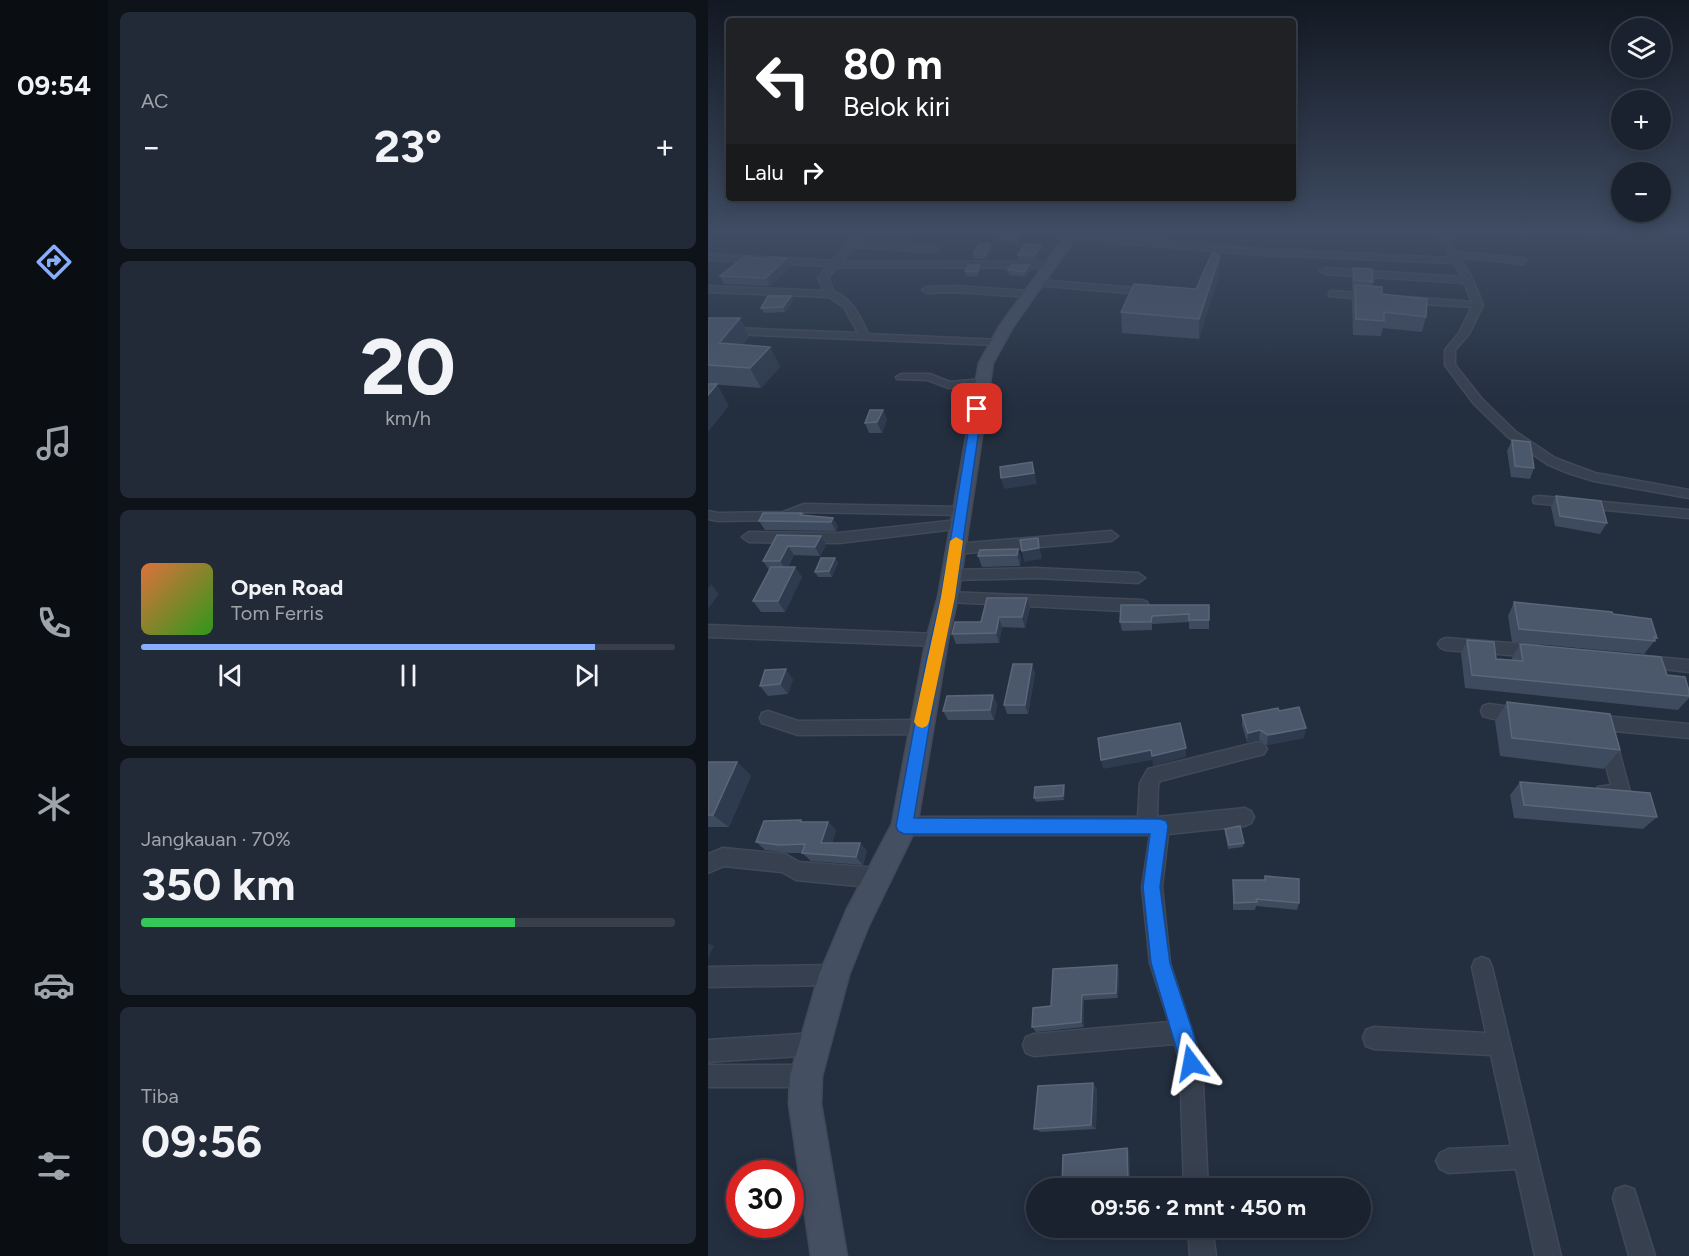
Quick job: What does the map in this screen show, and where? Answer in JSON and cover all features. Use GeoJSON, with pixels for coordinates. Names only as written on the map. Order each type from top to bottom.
{"type":"FeatureCollection","features":[{"type":"Feature","properties":{"kind":"main road"},"geometry":{"type":"LineString","coordinates":[[829,1256],[805,1104],[806,1076],[834,975],[857,919],[904,826],[921,727],[950,586],[986,363],[997,342],[1034,289]]}},
{"type":"Feature","properties":{"kind":"street"},"geometry":{"type":"LineString","coordinates":[[708,289],[830,294],[838,297],[850,309],[864,335]]}},
{"type":"Feature","properties":{"kind":"street"},"geometry":{"type":"LineString","coordinates":[[828,289],[830,294]]}},
{"type":"Feature","properties":{"kind":"street"},"geometry":{"type":"LineString","coordinates":[[927,290],[958,289]]}},
{"type":"Feature","properties":{"kind":"street"},"geometry":{"type":"LineString","coordinates":[[1116,289],[1161,293]]}},
{"type":"Feature","properties":{"kind":"street"},"geometry":{"type":"LineString","coordinates":[[1471,289],[1478,305],[1464,334],[1450,350],[1450,364],[1495,418],[1541,457],[1570,471],[1689,494]]}},
{"type":"Feature","properties":{"kind":"street"},"geometry":{"type":"LineString","coordinates":[[1332,294],[1478,305]]}},
{"type":"Feature","properties":{"kind":"street"},"geometry":{"type":"LineString","coordinates":[[708,330],[997,342]]}},
{"type":"Feature","properties":{"kind":"street"},"geometry":{"type":"LineString","coordinates":[[901,377],[930,377],[949,384],[982,382]]}},
{"type":"Feature","properties":{"kind":"street"},"geometry":{"type":"LineString","coordinates":[[1539,500],[1689,514]]}},
{"type":"Feature","properties":{"kind":"street"},"geometry":{"type":"LineString","coordinates":[[708,515],[718,517],[784,516],[804,508],[960,518]]}},
{"type":"Feature","properties":{"kind":"street"},"geometry":{"type":"LineString","coordinates":[[749,537],[839,538],[960,518]]}},
{"type":"Feature","properties":{"kind":"street"},"geometry":{"type":"LineString","coordinates":[[956,549],[1111,536]]}},
{"type":"Feature","properties":{"kind":"street"},"geometry":{"type":"LineString","coordinates":[[950,586],[1036,573],[1138,578]]}},
{"type":"Feature","properties":{"kind":"street"},"geometry":{"type":"LineString","coordinates":[[950,586],[1151,606]]}},
{"type":"Feature","properties":{"kind":"street"},"geometry":{"type":"LineString","coordinates":[[708,631],[938,640]]}},
{"type":"Feature","properties":{"kind":"street"},"geometry":{"type":"LineString","coordinates":[[1446,644],[1552,652]]}},
{"type":"Feature","properties":{"kind":"street"},"geometry":{"type":"LineString","coordinates":[[1632,660],[1689,666]]}},
{"type":"Feature","properties":{"kind":"street"},"geometry":{"type":"LineString","coordinates":[[1489,711],[1534,716]]}},
{"type":"Feature","properties":{"kind":"street"},"geometry":{"type":"LineString","coordinates":[[768,718],[798,728],[921,727]]}},
{"type":"Feature","properties":{"kind":"street"},"geometry":{"type":"LineString","coordinates":[[1581,721],[1689,731]]}},
{"type":"Feature","properties":{"kind":"street"},"geometry":{"type":"LineString","coordinates":[[1584,791],[1618,794],[1622,792],[1604,723]]}},
{"type":"Feature","properties":{"kind":"street"},"geometry":{"type":"LineString","coordinates":[[1196,1178],[1191,1063],[1160,963],[1152,887],[1154,826],[1149,783],[1154,775],[1258,749]]}},
{"type":"Feature","properties":{"kind":"street"},"geometry":{"type":"LineString","coordinates":[[904,826],[1154,826],[1245,817]]}},
{"type":"Feature","properties":{"kind":"street"},"geometry":{"type":"LineString","coordinates":[[708,864],[723,857],[785,863],[796,871],[879,878]]}},
{"type":"Feature","properties":{"kind":"street"},"geometry":{"type":"LineString","coordinates":[[1482,967],[1548,1256]]}},
{"type":"Feature","properties":{"kind":"street"},"geometry":{"type":"LineString","coordinates":[[708,976],[834,975]]}},
{"type":"Feature","properties":{"kind":"street"},"geometry":{"type":"LineString","coordinates":[[1034,1045],[1183,1032]]}},
{"type":"Feature","properties":{"kind":"street"},"geometry":{"type":"LineString","coordinates":[[1374,1038],[1500,1045]]}},
{"type":"Feature","properties":{"kind":"street"},"geometry":{"type":"LineString","coordinates":[[708,1051],[814,1044]]}},
{"type":"Feature","properties":{"kind":"street"},"geometry":{"type":"LineString","coordinates":[[708,1076],[806,1076]]}},
{"type":"Feature","properties":{"kind":"street"},"geometry":{"type":"LineString","coordinates":[[1448,1161],[1525,1157]]}},
{"type":"Feature","properties":{"kind":"street"},"geometry":{"type":"LineString","coordinates":[[1625,1198],[1642,1256]]}},
{"type":"Feature","properties":{"kind":"street"},"geometry":{"type":"LineString","coordinates":[[1201,1238],[1203,1256]]}},
{"type":"Feature","properties":{"kind":"building"},"geometry":{"type":"Polygon","coordinates":[[[1132,289],[1209,289],[1199,319],[1121,312],[1132,289]]]}},
{"type":"Feature","properties":{"kind":"building"},"geometry":{"type":"Polygon","coordinates":[[[1355,289],[1382,289],[1382,294],[1427,299],[1426,317],[1384,312],[1384,321],[1356,319],[1355,289]]]}},
{"type":"Feature","properties":{"kind":"building"},"geometry":{"type":"Polygon","coordinates":[[[768,296],[791,296],[783,307],[761,308],[768,296]]]}},
{"type":"Feature","properties":{"kind":"building"},"geometry":{"type":"Polygon","coordinates":[[[708,318],[740,318],[719,343],[770,347],[750,368],[708,365],[708,318]]]}},
{"type":"Feature","properties":{"kind":"building"},"geometry":{"type":"Polygon","coordinates":[[[708,384],[717,384],[708,395],[708,384]]]}},
{"type":"Feature","properties":{"kind":"building"},"geometry":{"type":"Polygon","coordinates":[[[870,410],[883,410],[877,422],[865,423],[870,410]]]}},
{"type":"Feature","properties":{"kind":"building"},"geometry":{"type":"Polygon","coordinates":[[[1512,440],[1530,442],[1534,468],[1515,466],[1512,440]]]}},
{"type":"Feature","properties":{"kind":"building"},"geometry":{"type":"Polygon","coordinates":[[[1032,462],[1034,473],[1001,478],[1000,467],[1032,462]]]}},
{"type":"Feature","properties":{"kind":"building"},"geometry":{"type":"Polygon","coordinates":[[[1556,496],[1601,501],[1607,523],[1560,516],[1556,496]]]}},
{"type":"Feature","properties":{"kind":"building"},"geometry":{"type":"Polygon","coordinates":[[[763,513],[802,513],[800,515],[833,518],[831,522],[759,521],[763,513]]]}},
{"type":"Feature","properties":{"kind":"building"},"geometry":{"type":"Polygon","coordinates":[[[777,535],[821,536],[815,547],[788,546],[780,561],[763,561],[777,535]]]}},
{"type":"Feature","properties":{"kind":"building"},"geometry":{"type":"Polygon","coordinates":[[[1038,538],[1039,548],[1022,551],[1020,540],[1038,538]]]}},
{"type":"Feature","properties":{"kind":"building"},"geometry":{"type":"Polygon","coordinates":[[[1018,549],[1017,555],[978,556],[980,550],[1018,549]]]}},
{"type":"Feature","properties":{"kind":"building"},"geometry":{"type":"Polygon","coordinates":[[[821,558],[835,558],[829,571],[815,572],[821,558]]]}},
{"type":"Feature","properties":{"kind":"building"},"geometry":{"type":"Polygon","coordinates":[[[771,567],[795,567],[778,601],[753,601],[771,567]]]}},
{"type":"Feature","properties":{"kind":"building"},"geometry":{"type":"Polygon","coordinates":[[[987,598],[1027,598],[1022,617],[999,617],[996,633],[952,634],[955,622],[981,622],[987,598]]]}},
{"type":"Feature","properties":{"kind":"building"},"geometry":{"type":"Polygon","coordinates":[[[1514,602],[1612,612],[1651,619],[1657,638],[1654,637],[1655,641],[1519,629],[1514,602]]]}},
{"type":"Feature","properties":{"kind":"building"},"geometry":{"type":"Polygon","coordinates":[[[1121,605],[1209,605],[1209,620],[1189,620],[1189,614],[1152,616],[1151,622],[1120,622],[1121,605]]]}},
{"type":"Feature","properties":{"kind":"building"},"geometry":{"type":"Polygon","coordinates":[[[1467,640],[1494,642],[1496,659],[1523,661],[1520,644],[1661,657],[1667,675],[1685,677],[1689,696],[1472,675],[1467,640]]]}},
{"type":"Feature","properties":{"kind":"building"},"geometry":{"type":"Polygon","coordinates":[[[1013,664],[1032,664],[1025,705],[1004,705],[1013,664]]]}},
{"type":"Feature","properties":{"kind":"building"},"geometry":{"type":"Polygon","coordinates":[[[786,669],[780,684],[760,686],[765,670],[786,669]]]}},
{"type":"Feature","properties":{"kind":"building"},"geometry":{"type":"Polygon","coordinates":[[[993,695],[990,710],[943,711],[947,696],[993,695]]]}},
{"type":"Feature","properties":{"kind":"building"},"geometry":{"type":"Polygon","coordinates":[[[1507,702],[1610,714],[1620,750],[1512,738],[1507,702]]]}},
{"type":"Feature","properties":{"kind":"building"},"geometry":{"type":"Polygon","coordinates":[[[1299,707],[1306,728],[1268,735],[1260,730],[1248,733],[1242,715],[1278,708],[1279,711],[1299,707]]]}},
{"type":"Feature","properties":{"kind":"building"},"geometry":{"type":"Polygon","coordinates":[[[1180,723],[1186,748],[1152,756],[1151,750],[1101,760],[1098,738],[1180,723]]]}},
{"type":"Feature","properties":{"kind":"building"},"geometry":{"type":"Polygon","coordinates":[[[708,762],[737,762],[713,815],[708,815],[708,762]]]}},
{"type":"Feature","properties":{"kind":"building"},"geometry":{"type":"Polygon","coordinates":[[[1520,782],[1650,793],[1657,817],[1524,805],[1520,782]]]}},
{"type":"Feature","properties":{"kind":"building"},"geometry":{"type":"Polygon","coordinates":[[[1064,785],[1063,796],[1034,798],[1035,787],[1064,785]]]}},
{"type":"Feature","properties":{"kind":"building"},"geometry":{"type":"Polygon","coordinates":[[[801,820],[801,822],[828,822],[821,843],[860,843],[856,857],[802,853],[805,844],[779,845],[756,842],[764,821],[801,820]]]}},
{"type":"Feature","properties":{"kind":"building"},"geometry":{"type":"Polygon","coordinates":[[[1240,826],[1244,843],[1229,845],[1225,829],[1240,826]]]}},
{"type":"Feature","properties":{"kind":"building"},"geometry":{"type":"Polygon","coordinates":[[[1265,876],[1299,879],[1299,903],[1256,899],[1257,902],[1234,903],[1233,880],[1265,880],[1265,876]]]}},
{"type":"Feature","properties":{"kind":"building"},"geometry":{"type":"Polygon","coordinates":[[[1117,965],[1116,993],[1082,995],[1081,1022],[1032,1027],[1033,1008],[1051,1006],[1053,969],[1117,965]]]}},
{"type":"Feature","properties":{"kind":"building"},"geometry":{"type":"Polygon","coordinates":[[[1093,1083],[1091,1125],[1034,1129],[1038,1086],[1093,1083]]]}},
{"type":"Feature","properties":{"kind":"building"},"geometry":{"type":"Polygon","coordinates":[[[1127,1148],[1128,1178],[1062,1178],[1063,1155],[1127,1148]]]}},
{"type":"Feature","properties":{"kind":"slow traffic"},"geometry":{"type":"LineString","coordinates":[[922,722],[948,597],[956,541]]}},
{"type":"Feature","properties":{"kind":"route"},"geometry":{"type":"LineString","coordinates":[[977,409],[948,597],[933,662],[904,826],[1160,826],[1152,887],[1160,963],[1191,1063]]}}]}
